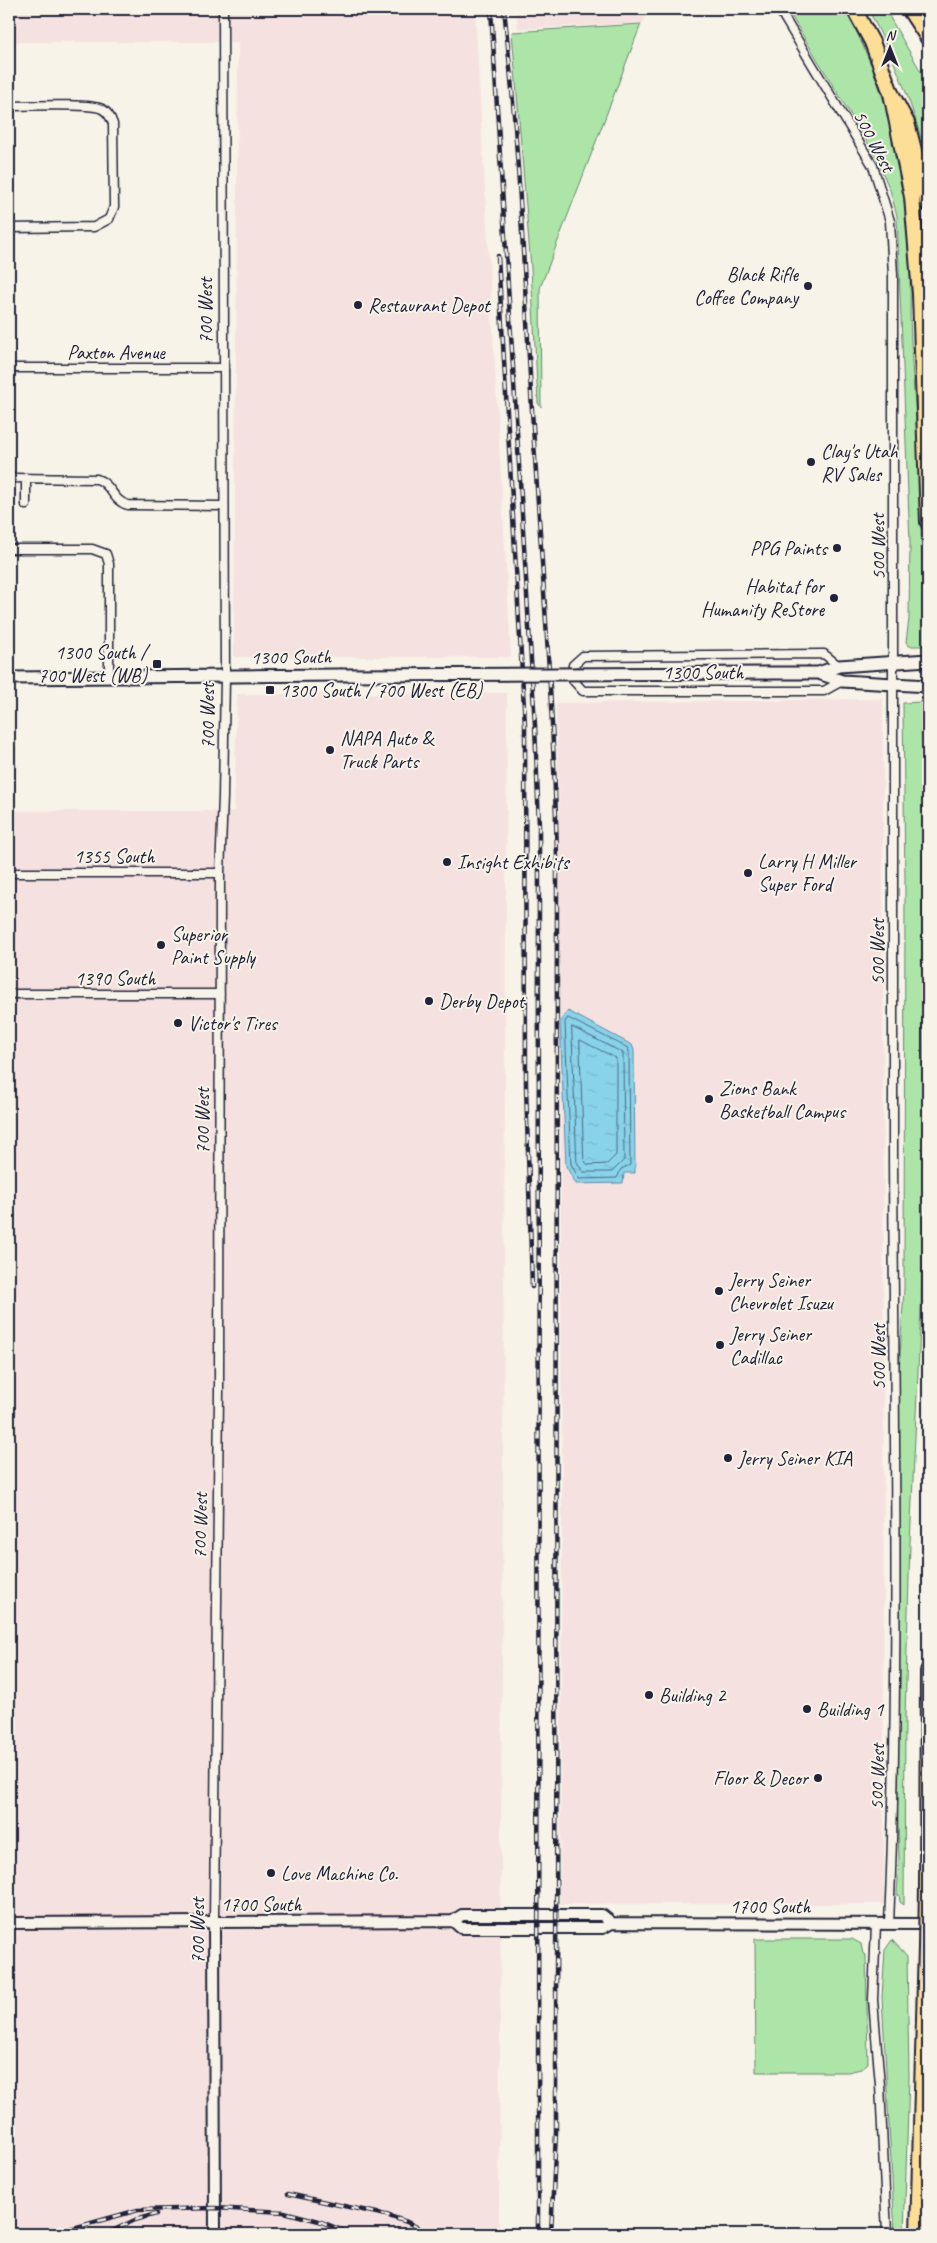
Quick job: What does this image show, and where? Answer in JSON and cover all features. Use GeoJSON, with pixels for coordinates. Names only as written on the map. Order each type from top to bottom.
{"type":"FeatureCollection","features":[{"type":"Feature","properties":{"kind":"highway"},"geometry":{"type":"LineString","coordinates":[[854,9],[872,42],[891,93],[907,123],[928,204]]}},
{"type":"Feature","properties":{"kind":"highway"},"geometry":{"type":"LineString","coordinates":[[910,9],[928,36]]}},
{"type":"Feature","properties":{"kind":"highway"},"geometry":{"type":"LineString","coordinates":[[891,93],[913,207],[920,294],[928,522]]}},
{"type":"Feature","properties":{"kind":"highway"},"geometry":{"type":"LineString","coordinates":[[918,2234],[926,1947],[928,1672]]}},
{"type":"Feature","properties":{"kind":"highway"},"geometry":{"type":"LineString","coordinates":[[926,1947],[928,2005]]}},
{"type":"Feature","properties":{"kind":"main road","name":"1300 South"},"geometry":{"type":"LineString","coordinates":[[9,678],[340,674],[818,673],[839,666],[928,660]]}},
{"type":"Feature","properties":{"kind":"main road","name":"1300 South"},"geometry":{"type":"LineString","coordinates":[[818,673],[842,681],[928,686]]}},
{"type":"Feature","properties":{"kind":"street","name":"700 West"},"geometry":{"type":"LineString","coordinates":[[215,2234],[214,1922],[220,872],[224,781],[225,676],[222,368],[223,9]]}},
{"type":"Feature","properties":{"kind":"street","name":"500 West"},"geometry":{"type":"LineString","coordinates":[[779,9],[873,166],[890,222],[893,275],[895,662],[893,1154],[896,1534],[893,1799],[889,1924]]}},
{"type":"Feature","properties":{"kind":"street"},"geometry":{"type":"LineString","coordinates":[[9,106],[91,106],[105,110],[112,120],[113,128],[114,207],[109,219],[94,228],[9,228]]}},
{"type":"Feature","properties":{"kind":"street","name":"Paxton Avenue"},"geometry":{"type":"LineString","coordinates":[[9,368],[222,368]]}},
{"type":"Feature","properties":{"kind":"street"},"geometry":{"type":"LineString","coordinates":[[9,478],[97,479],[106,483],[118,501],[128,505],[223,506]]}},
{"type":"Feature","properties":{"kind":"street"},"geometry":{"type":"LineString","coordinates":[[26,478],[26,505]]}},
{"type":"Feature","properties":{"kind":"street"},"geometry":{"type":"LineString","coordinates":[[9,549],[92,549],[106,554],[109,564],[109,678]]}},
{"type":"Feature","properties":{"kind":"street","name":"1300 South"},"geometry":{"type":"LineString","coordinates":[[839,666],[824,654],[583,656],[573,665],[573,680],[583,691],[824,691],[842,681]]}},
{"type":"Feature","properties":{"kind":"street","name":"1355 South"},"geometry":{"type":"LineString","coordinates":[[9,873],[220,872]]}},
{"type":"Feature","properties":{"kind":"street","name":"1390 South"},"geometry":{"type":"LineString","coordinates":[[9,994],[220,994]]}},
{"type":"Feature","properties":{"kind":"street","name":"1700 South"},"geometry":{"type":"LineString","coordinates":[[9,1922],[453,1921],[461,1928],[603,1928],[612,1923],[928,1924]]}},
{"type":"Feature","properties":{"kind":"street"},"geometry":{"type":"LineString","coordinates":[[876,1924],[873,2000],[880,2085],[888,2234]]}},
{"type":"Feature","properties":{"kind":"shaded area"},"geometry":{"type":"Polygon","coordinates":[[[9,9],[475,9],[511,657],[234,657],[238,42],[9,42],[9,9]]]}},
{"type":"Feature","properties":{"kind":"shaded area"},"geometry":{"type":"Polygon","coordinates":[[[516,9],[649,9],[643,23],[518,29],[516,9]]]}},
{"type":"Feature","properties":{"kind":"shaded area"},"geometry":{"type":"Polygon","coordinates":[[[507,693],[499,2234],[9,2234],[9,811],[234,811],[237,694],[507,693]]]}},
{"type":"Feature","properties":{"kind":"shaded area"},"geometry":{"type":"Polygon","coordinates":[[[883,699],[884,1904],[560,1904],[562,1507],[559,809],[556,703],[883,699]]]}},
{"type":"Feature","properties":{"kind":"green space"},"geometry":{"type":"Polygon","coordinates":[[[787,9],[845,9],[871,65],[898,153],[910,244],[910,331],[918,460],[925,642],[922,646],[909,646],[906,642],[909,619],[910,543],[897,216],[890,190],[875,155],[787,9]]]}},
{"type":"Feature","properties":{"kind":"green space"},"geometry":{"type":"Polygon","coordinates":[[[868,9],[885,9],[928,84],[928,168],[918,127],[904,86],[868,9]]]}},
{"type":"Feature","properties":{"kind":"green space"},"geometry":{"type":"Polygon","coordinates":[[[641,24],[540,288],[541,407],[538,403],[531,268],[512,32],[641,24]]]}},
{"type":"Feature","properties":{"kind":"green space"},"geometry":{"type":"Polygon","coordinates":[[[921,702],[924,710],[921,732],[924,770],[922,956],[925,1158],[905,1717],[904,1905],[900,1902],[899,1895],[897,1895],[899,1861],[897,1791],[897,1485],[899,1373],[904,1288],[905,883],[903,703],[921,702]]]}},
{"type":"Feature","properties":{"kind":"green space"},"geometry":{"type":"Polygon","coordinates":[[[9,746],[15,746],[14,811],[9,811],[9,746]]]}},
{"type":"Feature","properties":{"kind":"green space"},"geometry":{"type":"Polygon","coordinates":[[[755,1939],[852,1939],[861,1944],[863,1954],[866,1955],[868,2063],[861,2069],[848,2072],[756,2072],[755,1939]]]}},
{"type":"Feature","properties":{"kind":"green space"},"geometry":{"type":"Polygon","coordinates":[[[892,1940],[907,1956],[909,2077],[904,2234],[895,2234],[882,1997],[885,1950],[892,1940]]]}},
{"type":"Feature","properties":{"kind":"water"},"geometry":{"type":"Polygon","coordinates":[[[568,1011],[632,1045],[634,1050],[635,1173],[624,1173],[623,1183],[576,1184],[566,1166],[560,1021],[568,1011]]]}},
{"type":"Feature","properties":{"kind":"railway"},"geometry":{"type":"LineString","coordinates":[[491,9],[535,725],[539,826],[538,2234]]}},
{"type":"Feature","properties":{"kind":"railway"},"geometry":{"type":"LineString","coordinates":[[504,9],[521,209],[550,690],[557,858],[556,2133],[551,2234]]}},
{"type":"Feature","properties":{"kind":"railway"},"geometry":{"type":"LineString","coordinates":[[498,256],[525,725],[526,1085],[532,1287]]}},
{"type":"Feature","properties":{"kind":"railway"},"geometry":{"type":"LineString","coordinates":[[288,2194],[386,2215],[407,2222],[430,2234]]}},
{"type":"Feature","properties":{"kind":"railway"},"geometry":{"type":"LineString","coordinates":[[52,2234],[138,2210],[215,2208],[284,2212],[319,2221],[352,2234]]}},
{"type":"Feature","properties":{"kind":"railway"},"geometry":{"type":"LineString","coordinates":[[106,2234],[135,2220],[156,2214]]}},
{"type":"Feature","properties":{"kind":"place","name":"Black Rifle Coffee Company"},"geometry":{"type":"Point","coordinates":[808,286]}},
{"type":"Feature","properties":{"kind":"place","name":"Restaurant Depot"},"geometry":{"type":"Point","coordinates":[358,305]}},
{"type":"Feature","properties":{"kind":"place","name":"Clay's Utah RV Sales"},"geometry":{"type":"Point","coordinates":[811,462]}},
{"type":"Feature","properties":{"kind":"place","name":"PPG Paints"},"geometry":{"type":"Point","coordinates":[837,548]}},
{"type":"Feature","properties":{"kind":"place","name":"Habitat for Humanity ReStore"},"geometry":{"type":"Point","coordinates":[834,598]}},
{"type":"Feature","properties":{"kind":"place","name":"1300 South / 700 West (WB)"},"geometry":{"type":"Point","coordinates":[157,664]}},
{"type":"Feature","properties":{"kind":"place","name":"1300 South / 700 West (EB)"},"geometry":{"type":"Point","coordinates":[270,690]}},
{"type":"Feature","properties":{"kind":"place","name":"NAPA Auto & Truck Parts"},"geometry":{"type":"Point","coordinates":[330,750]}},
{"type":"Feature","properties":{"kind":"place","name":"Insight Exhibits"},"geometry":{"type":"Point","coordinates":[447,862]}},
{"type":"Feature","properties":{"kind":"place","name":"Larry H Miller Super Ford"},"geometry":{"type":"Point","coordinates":[748,873]}},
{"type":"Feature","properties":{"kind":"place","name":"Superior Paint Supply"},"geometry":{"type":"Point","coordinates":[161,945]}},
{"type":"Feature","properties":{"kind":"place","name":"Derby Depot"},"geometry":{"type":"Point","coordinates":[429,1001]}},
{"type":"Feature","properties":{"kind":"place","name":"Victor's Tires"},"geometry":{"type":"Point","coordinates":[178,1023]}},
{"type":"Feature","properties":{"kind":"place","name":"Zions Bank Basketball Campus"},"geometry":{"type":"Point","coordinates":[709,1099]}},
{"type":"Feature","properties":{"kind":"place","name":"Jerry Seiner Chevrolet Isuzu"},"geometry":{"type":"Point","coordinates":[719,1291]}},
{"type":"Feature","properties":{"kind":"place","name":"Jerry Seiner Cadillac"},"geometry":{"type":"Point","coordinates":[720,1345]}},
{"type":"Feature","properties":{"kind":"place","name":"Jerry Seiner KIA"},"geometry":{"type":"Point","coordinates":[728,1458]}},
{"type":"Feature","properties":{"kind":"place","name":"Building 2"},"geometry":{"type":"Point","coordinates":[649,1695]}},
{"type":"Feature","properties":{"kind":"place","name":"Building 1"},"geometry":{"type":"Point","coordinates":[807,1709]}},
{"type":"Feature","properties":{"kind":"place","name":"Floor & Decor"},"geometry":{"type":"Point","coordinates":[818,1778]}},
{"type":"Feature","properties":{"kind":"place","name":"Love Machine Co."},"geometry":{"type":"Point","coordinates":[271,1873]}}]}
